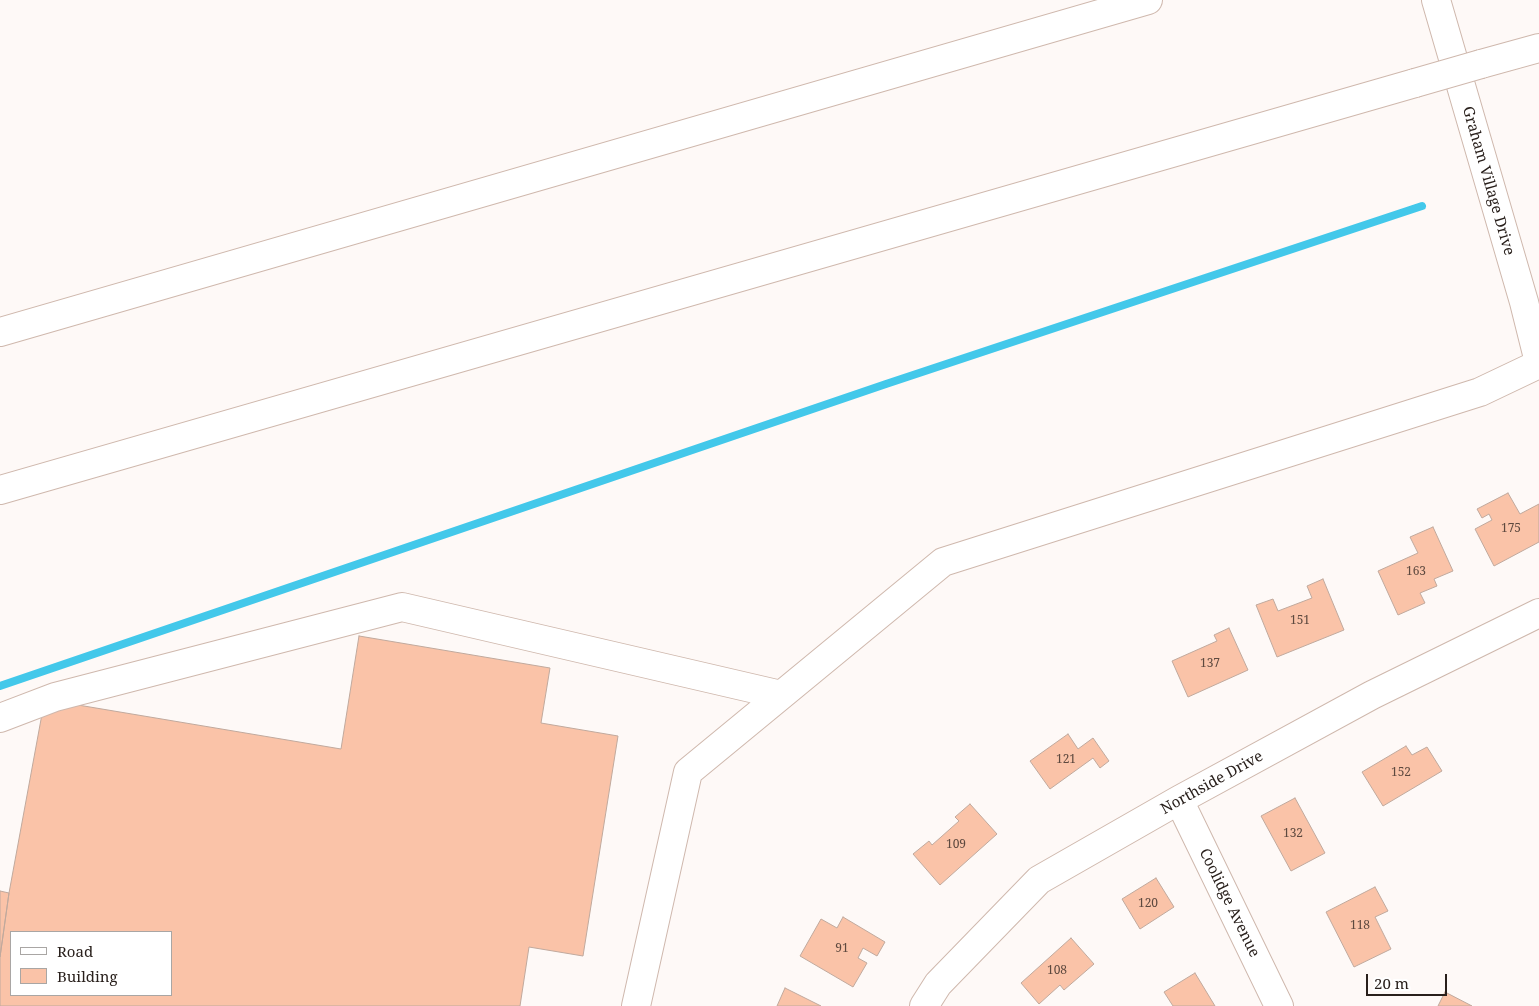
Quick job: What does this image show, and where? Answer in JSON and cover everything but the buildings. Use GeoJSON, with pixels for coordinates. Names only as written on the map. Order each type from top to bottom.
{"type":"FeatureCollection","features":[{"type":"Feature","properties":{"kind":"main road"},"geometry":{"type":"LineString","coordinates":[[0,332],[1148,0]]}},
{"type":"Feature","properties":{"kind":"main road","name":"Graham Village Drive"},"geometry":{"type":"LineString","coordinates":[[1436,0],[1524,302],[1539,363]]}},
{"type":"Feature","properties":{"kind":"main road"},"geometry":{"type":"LineString","coordinates":[[0,490],[1539,48]]}},
{"type":"Feature","properties":{"kind":"main road"},"geometry":{"type":"LineString","coordinates":[[636,1006],[688,772],[943,562],[1480,392],[1539,363]]}},
{"type":"Feature","properties":{"kind":"main road"},"geometry":{"type":"LineString","coordinates":[[0,506],[231,423]]}},
{"type":"Feature","properties":{"kind":"main road"},"geometry":{"type":"LineString","coordinates":[[0,718],[55,697],[402,607],[781,695]]}},
{"type":"Feature","properties":{"kind":"main road","name":"Northside Drive"},"geometry":{"type":"LineString","coordinates":[[924,1006],[938,984],[1039,880],[1179,800],[1372,695],[1539,613]]}},
{"type":"Feature","properties":{"kind":"main road","name":"Coolidge Avenue"},"geometry":{"type":"LineString","coordinates":[[1179,800],[1280,1006]]}},
{"type":"Feature","properties":{"kind":"waterway"},"geometry":{"type":"LineString","coordinates":[[0,686],[886,384],[1422,206]]}}]}
